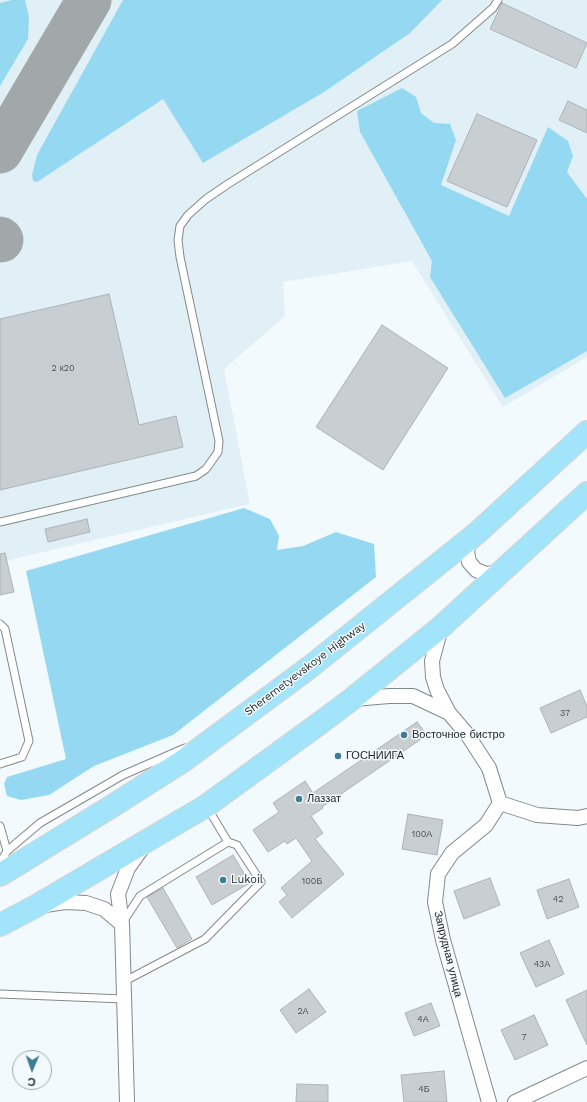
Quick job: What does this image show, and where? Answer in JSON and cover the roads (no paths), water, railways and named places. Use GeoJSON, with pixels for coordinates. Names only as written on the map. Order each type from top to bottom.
{"type":"FeatureCollection","features":[{"type":"Feature","properties":{"kind":"main road","name":"Sheremetyevskoye Highway"},"geometry":{"type":"LineString","coordinates":[[0,876],[183,761],[310,667],[477,533],[587,432]]}},
{"type":"Feature","properties":{"kind":"main road"},"geometry":{"type":"LineString","coordinates":[[0,925],[36,906],[206,806],[352,699],[441,627],[587,494]]}},
{"type":"Feature","properties":{"kind":"street"},"geometry":{"type":"LineString","coordinates":[[477,533],[470,541],[468,546],[467,551],[469,562],[476,570],[486,574],[496,573],[505,568]]}},
{"type":"Feature","properties":{"kind":"street"},"geometry":{"type":"LineString","coordinates":[[441,627],[432,661],[433,677],[437,690],[449,713],[467,734],[490,768],[500,803],[537,815],[578,818],[587,816]]}},
{"type":"Feature","properties":{"kind":"street"},"geometry":{"type":"LineString","coordinates":[[352,699],[413,696],[449,713]]}},
{"type":"Feature","properties":{"kind":"street","name":"Запрудная улица"},"geometry":{"type":"LineString","coordinates":[[489,1102],[443,940],[435,902],[438,874],[452,853],[486,826],[500,803]]}},
{"type":"Feature","properties":{"kind":"street"},"geometry":{"type":"LineString","coordinates":[[127,1102],[122,924],[118,894],[128,868],[149,839]]}},
{"type":"Feature","properties":{"kind":"street"},"geometry":{"type":"LineString","coordinates":[[36,906],[65,902],[86,903],[104,909],[122,924]]}},
{"type":"Feature","properties":{"kind":"street"},"geometry":{"type":"LineString","coordinates":[[515,1102],[587,1068]]}},
{"type":"Feature","properties":{"kind":"lane"},"geometry":{"type":"LineString","coordinates":[[0,522],[196,476],[206,469],[218,452],[219,441],[180,257],[178,240],[180,226],[188,215],[206,199],[228,184],[452,44],[493,8],[498,0]]}},
{"type":"Feature","properties":{"kind":"lane"},"geometry":{"type":"LineString","coordinates":[[0,624],[5,629],[29,741],[22,758],[0,764]]}},
{"type":"Feature","properties":{"kind":"lane"},"geometry":{"type":"LineString","coordinates":[[0,864],[6,852],[40,823],[122,775],[222,732]]}},
{"type":"Feature","properties":{"kind":"lane"},"geometry":{"type":"LineString","coordinates":[[123,982],[205,939],[261,882],[237,845],[228,842],[206,806]]}},
{"type":"Feature","properties":{"kind":"lane"},"geometry":{"type":"LineString","coordinates":[[0,826],[6,852]]}},
{"type":"Feature","properties":{"kind":"lane"},"geometry":{"type":"LineString","coordinates":[[122,924],[140,896],[228,842]]}},
{"type":"Feature","properties":{"kind":"lane"},"geometry":{"type":"LineString","coordinates":[[0,994],[123,999]]}},
{"type":"Feature","properties":{"kind":"place","name":"Восточное бистро"},"geometry":{"type":"Point","coordinates":[404,735]}},
{"type":"Feature","properties":{"kind":"place","name":"ГОСНИИГА"},"geometry":{"type":"Point","coordinates":[338,756]}},
{"type":"Feature","properties":{"kind":"place","name":"Лаззат"},"geometry":{"type":"Point","coordinates":[299,799]}},
{"type":"Feature","properties":{"kind":"place","name":"Lukoil"},"geometry":{"type":"Point","coordinates":[223,880]}}]}
